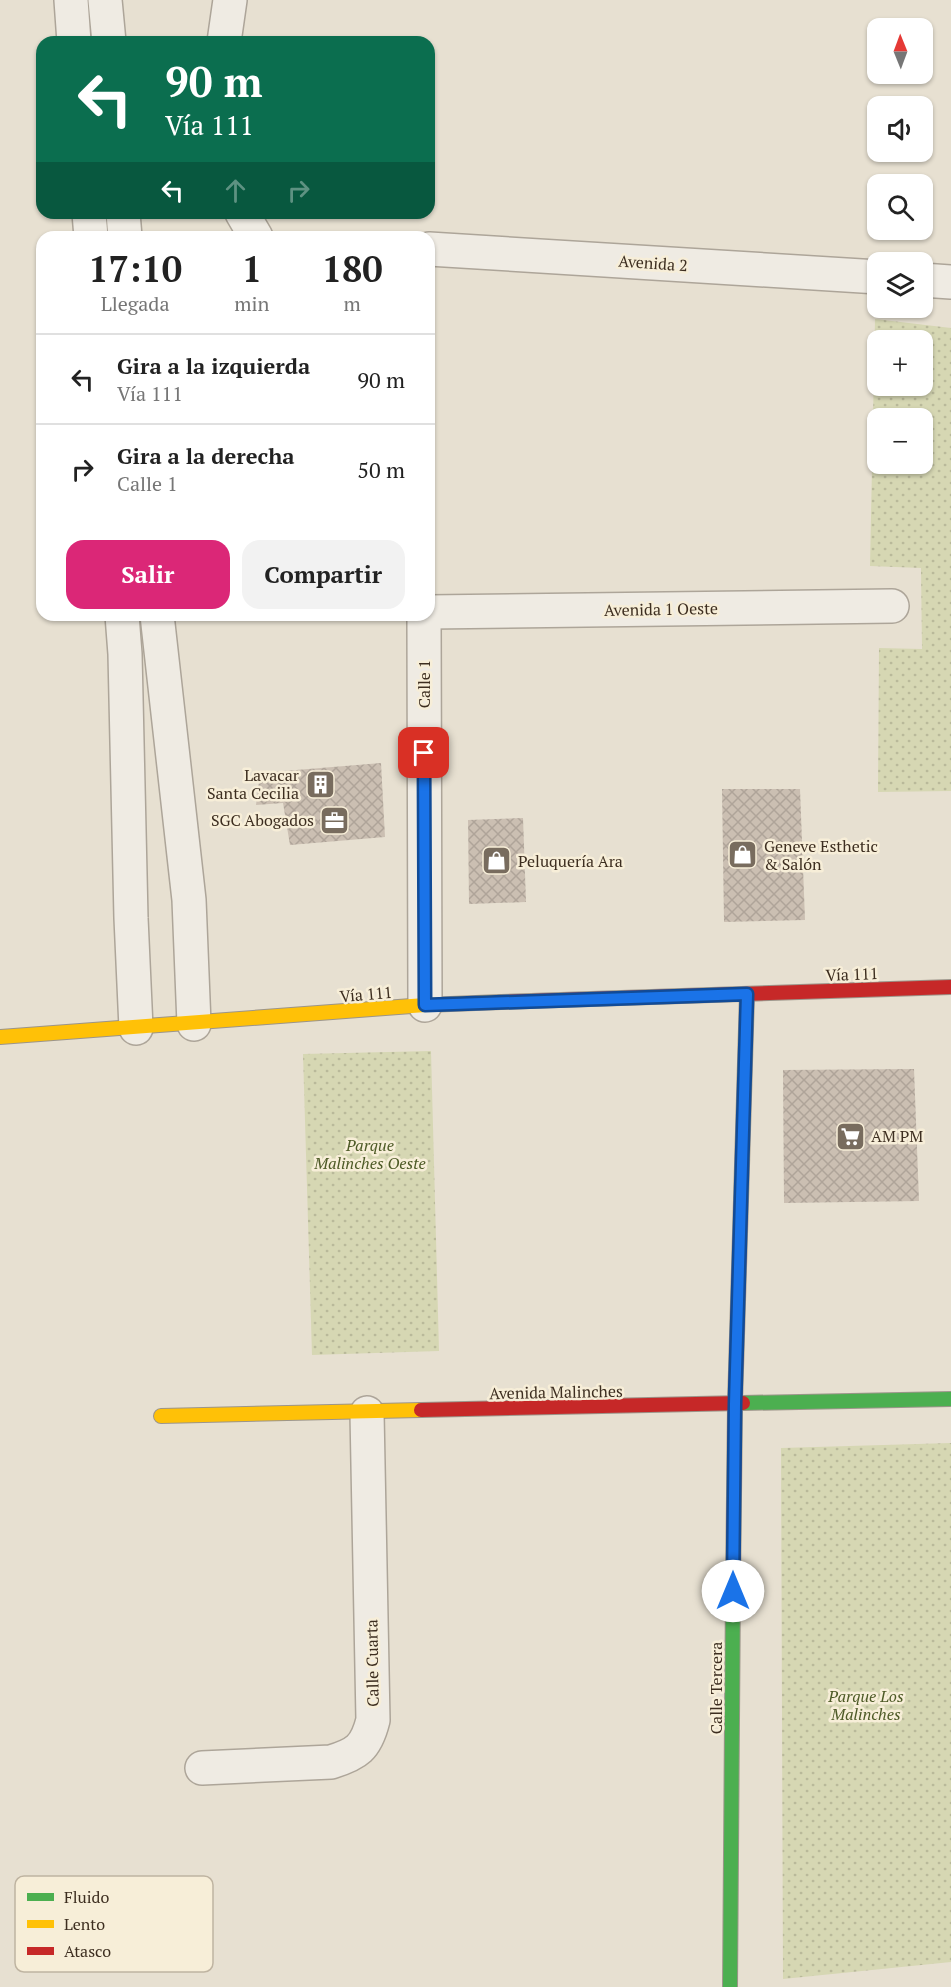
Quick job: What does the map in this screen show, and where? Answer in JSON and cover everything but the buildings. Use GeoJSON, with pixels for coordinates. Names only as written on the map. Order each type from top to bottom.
{"type":"FeatureCollection","features":[{"type":"Feature","properties":{"kind":"street"},"geometry":{"type":"LineString","coordinates":[[70,0],[73,36]]}},
{"type":"Feature","properties":{"kind":"street"},"geometry":{"type":"LineString","coordinates":[[105,0],[108,36]]}},
{"type":"Feature","properties":{"kind":"street"},"geometry":{"type":"LineString","coordinates":[[225,36],[230,0]]}},
{"type":"Feature","properties":{"kind":"street","name":"Avenida 2"},"geometry":{"type":"LineString","coordinates":[[435,249],[867,277]]}},
{"type":"Feature","properties":{"kind":"street"},"geometry":{"type":"LineString","coordinates":[[933,281],[951,282]]}},
{"type":"Feature","properties":{"kind":"street","name":"Avenida 1 Oeste"},"geometry":{"type":"LineString","coordinates":[[435,612],[892,606]]}},
{"type":"Feature","properties":{"kind":"street"},"geometry":{"type":"LineString","coordinates":[[122,621],[136,1028]]}},
{"type":"Feature","properties":{"kind":"street"},"geometry":{"type":"LineString","coordinates":[[157,621],[189,900],[194,1024]]}},
{"type":"Feature","properties":{"kind":"street","name":"Calle 1"},"geometry":{"type":"LineString","coordinates":[[424,621],[425,1005]]}},
{"type":"Feature","properties":{"kind":"street"},"geometry":{"type":"LineString","coordinates":[[125,654],[160,653]]}},
{"type":"Feature","properties":{"kind":"street","name":"Vía 111"},"geometry":{"type":"LineString","coordinates":[[0,1037],[425,1005],[951,987]]}},
{"type":"Feature","properties":{"kind":"street","name":"Calle Tercera"},"geometry":{"type":"LineString","coordinates":[[730,1987],[735,1404],[747,994]]}},
{"type":"Feature","properties":{"kind":"street","name":"Avenida Malinches"},"geometry":{"type":"LineString","coordinates":[[161,1416],[951,1399]]}},
{"type":"Feature","properties":{"kind":"street","name":"Calle Cuarta"},"geometry":{"type":"LineString","coordinates":[[202,1768],[331,1762],[348,1757],[362,1747],[370,1733],[373,1720],[367,1413]]}},
{"type":"Feature","properties":{"kind":"green space"},"geometry":{"type":"Polygon","coordinates":[[[875,319],[951,328],[951,791],[878,792],[879,648],[922,649],[921,568],[870,566],[872,474],[933,474],[933,408],[873,408],[873,396],[933,396],[933,330],[875,330],[875,319]]]}},
{"type":"Feature","properties":{"kind":"green space","name":"Parque Malinches Oeste"},"geometry":{"type":"Polygon","coordinates":[[[431,1051],[439,1351],[312,1355],[303,1054],[431,1051]]]}},
{"type":"Feature","properties":{"kind":"green space","name":"Parque Los Malinches"},"geometry":{"type":"Polygon","coordinates":[[[951,1443],[951,1962],[783,1979],[781,1448],[951,1443]]]}},
{"type":"Feature","properties":{"kind":"traffic: fast"},"geometry":{"type":"LineString","coordinates":[[743,1403],[951,1399]]}},
{"type":"Feature","properties":{"kind":"traffic: fast"},"geometry":{"type":"LineString","coordinates":[[730,1987],[733,1588]]}},
{"type":"Feature","properties":{"kind":"traffic: slow"},"geometry":{"type":"LineString","coordinates":[[741,1200],[747,994]]}},
{"type":"Feature","properties":{"kind":"traffic: slow"},"geometry":{"type":"LineString","coordinates":[[0,1037],[425,1005],[501,1002]]}},
{"type":"Feature","properties":{"kind":"traffic: slow"},"geometry":{"type":"LineString","coordinates":[[161,1416],[421,1410]]}},
{"type":"Feature","properties":{"kind":"traffic: jam"},"geometry":{"type":"LineString","coordinates":[[501,1002],[951,987]]}},
{"type":"Feature","properties":{"kind":"traffic: jam"},"geometry":{"type":"LineString","coordinates":[[733,1588],[741,1200]]}},
{"type":"Feature","properties":{"kind":"traffic: jam"},"geometry":{"type":"LineString","coordinates":[[421,1410],[743,1403]]}},
{"type":"Feature","properties":{"kind":"place","name":"Lavacar Santa Cecilia"},"geometry":{"type":"Point","coordinates":[320,784]}},
{"type":"Feature","properties":{"kind":"place","name":"SGC Abogados"},"geometry":{"type":"Point","coordinates":[335,820]}},
{"type":"Feature","properties":{"kind":"place","name":"Geneve Esthetic & Salón"},"geometry":{"type":"Point","coordinates":[743,855]}},
{"type":"Feature","properties":{"kind":"place","name":"Peluquería Ara"},"geometry":{"type":"Point","coordinates":[497,861]}},
{"type":"Feature","properties":{"kind":"place","name":"AM PM"},"geometry":{"type":"Point","coordinates":[850,1136]}},
{"type":"Feature","properties":{"kind":"route"},"geometry":{"type":"LineString","coordinates":[[424,753],[425,1005],[747,994],[735,1404],[733,1591]]}}]}
